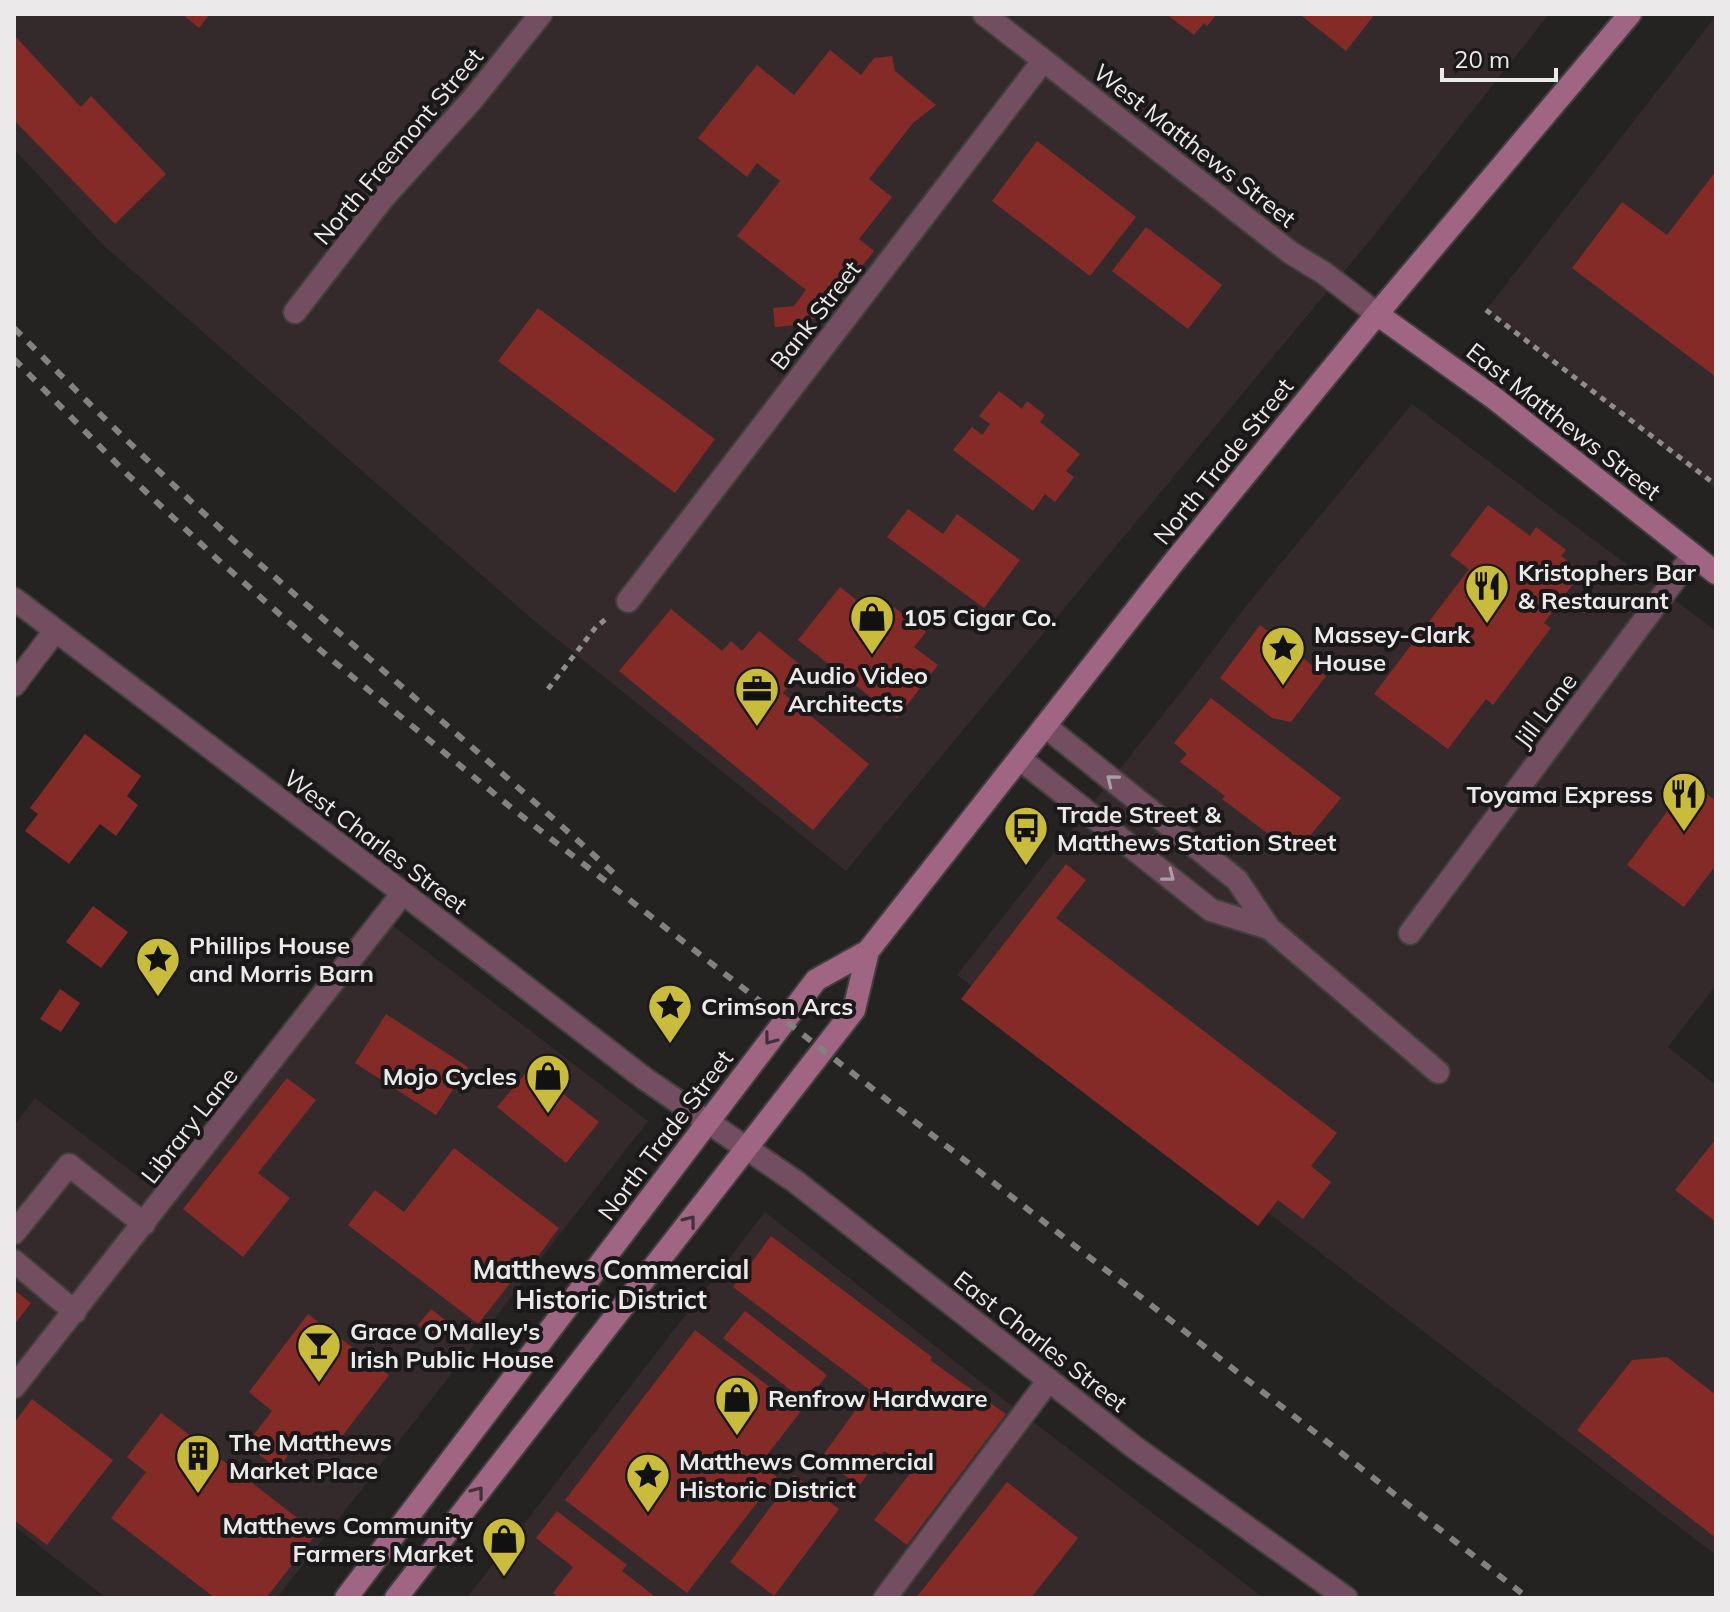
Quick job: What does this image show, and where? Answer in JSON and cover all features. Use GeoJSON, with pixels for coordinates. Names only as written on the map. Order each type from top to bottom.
{"type":"FeatureCollection","features":[{"type":"Feature","properties":{"kind":"main road","name":"North Trade Street"},"geometry":{"type":"LineString","coordinates":[[346,1598],[816,980],[868,951],[1173,563],[1377,314],[1630,14]]}},
{"type":"Feature","properties":{"kind":"main road","name":"East Matthews Street"},"geometry":{"type":"LineString","coordinates":[[1377,314],[1494,398],[1716,573]]}},
{"type":"Feature","properties":{"kind":"main road","name":"North Trade Street"},"geometry":{"type":"LineString","coordinates":[[396,1598],[854,1010],[868,951]]}},
{"type":"Feature","properties":{"kind":"street","name":"North Freemont Street"},"geometry":{"type":"LineString","coordinates":[[295,312],[384,197],[472,100],[541,14]]}},
{"type":"Feature","properties":{"kind":"street","name":"West Matthews Street"},"geometry":{"type":"LineString","coordinates":[[984,14],[1291,253],[1324,273],[1377,314]]}},
{"type":"Feature","properties":{"kind":"street","name":"Bank Street"},"geometry":{"type":"LineString","coordinates":[[628,601],[1043,61]]}},
{"type":"Feature","properties":{"kind":"street","name":"Jill Lane"},"geometry":{"type":"LineString","coordinates":[[1410,933],[1693,555]]}},
{"type":"Feature","properties":{"kind":"street","name":"West Charles Street"},"geometry":{"type":"LineString","coordinates":[[14,599],[645,1079],[708,1122]]}},
{"type":"Feature","properties":{"kind":"street"},"geometry":{"type":"LineString","coordinates":[[14,685],[55,631]]}},
{"type":"Feature","properties":{"kind":"street"},"geometry":{"type":"LineString","coordinates":[[1045,726],[1237,880],[1269,928],[1438,1072]]}},
{"type":"Feature","properties":{"kind":"street"},"geometry":{"type":"LineString","coordinates":[[1020,759],[1211,910],[1269,928]]}},
{"type":"Feature","properties":{"kind":"street","name":"Library Lane"},"geometry":{"type":"LineString","coordinates":[[14,1387],[403,893]]}},
{"type":"Feature","properties":{"kind":"street","name":"East Charles Street"},"geometry":{"type":"LineString","coordinates":[[708,1122],[796,1182],[1134,1447],[1346,1598]]}},
{"type":"Feature","properties":{"kind":"street"},"geometry":{"type":"LineString","coordinates":[[14,1233],[69,1165],[144,1224]]}},
{"type":"Feature","properties":{"kind":"street"},"geometry":{"type":"LineString","coordinates":[[14,1261],[75,1312]]}},
{"type":"Feature","properties":{"kind":"street"},"geometry":{"type":"LineString","coordinates":[[885,1598],[1049,1380]]}},
{"type":"Feature","properties":{"kind":"path"},"geometry":{"type":"LineString","coordinates":[[1486,310],[1716,485]]}},
{"type":"Feature","properties":{"kind":"path"},"geometry":{"type":"LineString","coordinates":[[548,689],[596,627]]}},
{"type":"Feature","properties":{"kind":"shaded area"},"geometry":{"type":"Polygon","coordinates":[[[14,14],[1549,14],[1371,239],[846,871],[532,619],[103,245],[14,149],[14,14]]]}},
{"type":"Feature","properties":{"kind":"shaded area"},"geometry":{"type":"Polygon","coordinates":[[[1716,16],[1716,489],[1486,310],[1716,16]]]}},
{"type":"Feature","properties":{"kind":"shaded area"},"geometry":{"type":"Polygon","coordinates":[[[1412,404],[1716,631],[1716,985],[1668,1047],[1716,1085],[1716,1555],[957,975],[1246,606],[1412,404]]]}},
{"type":"Feature","properties":{"kind":"shaded area"},"geometry":{"type":"Polygon","coordinates":[[[392,925],[648,1121],[277,1598],[106,1598],[14,1526],[14,1126],[35,1098],[155,1189],[181,1195],[392,925]]]}},
{"type":"Feature","properties":{"kind":"shaded area"},"geometry":{"type":"Polygon","coordinates":[[[765,1212],[981,1382],[1264,1598],[467,1598],[765,1212]]]}},
{"type":"Feature","properties":{"kind":"building"},"geometry":{"type":"Polygon","coordinates":[[[182,14],[210,14],[199,28],[182,14]]]}},
{"type":"Feature","properties":{"kind":"building"},"geometry":{"type":"Polygon","coordinates":[[[1166,14],[1217,14],[1194,35],[1166,14]]]}},
{"type":"Feature","properties":{"kind":"building"},"geometry":{"type":"Polygon","coordinates":[[[1375,14],[1346,51],[1302,16],[1375,14]]]}},
{"type":"Feature","properties":{"kind":"building"},"geometry":{"type":"Polygon","coordinates":[[[14,35],[81,107],[91,96],[166,174],[115,224],[14,120],[14,35]]]}},
{"type":"Feature","properties":{"kind":"building"},"geometry":{"type":"Polygon","coordinates":[[[830,50],[861,75],[874,58],[892,56],[895,71],[936,105],[913,123],[869,179],[892,197],[859,239],[874,251],[831,304],[807,324],[775,327],[773,308],[794,306],[806,290],[737,236],[780,181],[757,163],[747,177],[698,138],[757,65],[794,95],[830,50]]]}},
{"type":"Feature","properties":{"kind":"building"},"geometry":{"type":"Polygon","coordinates":[[[1037,141],[1136,217],[1090,276],[992,201],[1037,141]]]}},
{"type":"Feature","properties":{"kind":"building"},"geometry":{"type":"Polygon","coordinates":[[[1716,171],[1716,377],[1572,268],[1622,202],[1667,235],[1716,171]]]}},
{"type":"Feature","properties":{"kind":"building"},"geometry":{"type":"Polygon","coordinates":[[[1146,227],[1222,285],[1188,329],[1112,271],[1146,227]]]}},
{"type":"Feature","properties":{"kind":"building"},"geometry":{"type":"Polygon","coordinates":[[[538,308],[715,439],[675,493],[498,361],[538,308]]]}},
{"type":"Feature","properties":{"kind":"building"},"geometry":{"type":"Polygon","coordinates":[[[999,391],[1022,409],[1027,401],[1045,415],[1040,422],[1080,454],[1066,471],[1074,477],[1055,502],[1045,494],[1033,511],[953,450],[972,427],[982,435],[990,424],[979,416],[999,391]]]}},
{"type":"Feature","properties":{"kind":"building","name":"Kristophers Bar & Restaurant"},"geometry":{"type":"Polygon","coordinates":[[[1488,505],[1530,536],[1536,527],[1566,550],[1561,556],[1582,572],[1544,623],[1551,628],[1493,705],[1486,699],[1448,749],[1374,694],[1469,569],[1450,555],[1488,505]]]}},
{"type":"Feature","properties":{"kind":"building"},"geometry":{"type":"Polygon","coordinates":[[[908,509],[943,534],[957,514],[1020,560],[984,608],[887,537],[908,509]]]}},
{"type":"Feature","properties":{"kind":"building","name":"105 Cigar Co."},"geometry":{"type":"Polygon","coordinates":[[[840,587],[883,621],[894,607],[926,632],[914,647],[938,665],[897,718],[798,640],[840,587]]]}},
{"type":"Feature","properties":{"kind":"building","name":"Audio Video Architects"},"geometry":{"type":"Polygon","coordinates":[[[671,609],[722,651],[731,641],[742,651],[759,631],[804,668],[783,693],[869,764],[813,830],[619,671],[671,609]]]}},
{"type":"Feature","properties":{"kind":"building"},"geometry":{"type":"Polygon","coordinates":[[[1260,625],[1326,676],[1291,722],[1272,718],[1220,678],[1260,625]]]}},
{"type":"Feature","properties":{"kind":"building"},"geometry":{"type":"Polygon","coordinates":[[[1211,698],[1341,798],[1295,854],[1222,799],[1225,796],[1180,762],[1187,754],[1174,743],[1211,698]]]}},
{"type":"Feature","properties":{"kind":"building"},"geometry":{"type":"Polygon","coordinates":[[[85,734],[141,776],[127,796],[138,805],[116,836],[100,824],[69,864],[25,831],[38,814],[30,808],[85,734]]]}},
{"type":"Feature","properties":{"kind":"building","name":"Toyama Express"},"geometry":{"type":"Polygon","coordinates":[[[1690,781],[1716,801],[1716,865],[1684,907],[1627,865],[1690,781]]]}},
{"type":"Feature","properties":{"kind":"building"},"geometry":{"type":"Polygon","coordinates":[[[1066,864],[1086,880],[1056,918],[1337,1133],[1311,1166],[1331,1182],[1303,1219],[1278,1200],[1258,1226],[961,999],[1066,864]]]}},
{"type":"Feature","properties":{"kind":"building"},"geometry":{"type":"Polygon","coordinates":[[[93,906],[128,932],[101,968],[66,942],[93,906]]]}},
{"type":"Feature","properties":{"kind":"building"},"geometry":{"type":"Polygon","coordinates":[[[60,989],[80,1003],[61,1032],[40,1019],[60,989]]]}},
{"type":"Feature","properties":{"kind":"building"},"geometry":{"type":"Polygon","coordinates":[[[386,1014],[468,1067],[436,1115],[355,1063],[386,1014]]]}},
{"type":"Feature","properties":{"kind":"building","name":"Mojo Cycles"},"geometry":{"type":"Polygon","coordinates":[[[530,1068],[599,1122],[566,1163],[497,1107],[530,1068]]]}},
{"type":"Feature","properties":{"kind":"building"},"geometry":{"type":"Polygon","coordinates":[[[287,1078],[316,1100],[258,1173],[290,1198],[243,1257],[183,1209],[287,1078]]]}},
{"type":"Feature","properties":{"kind":"building"},"geometry":{"type":"Polygon","coordinates":[[[1716,1139],[1716,1222],[1675,1190],[1716,1139]]]}},
{"type":"Feature","properties":{"kind":"building"},"geometry":{"type":"Polygon","coordinates":[[[454,1148],[559,1228],[530,1267],[526,1263],[478,1324],[348,1225],[375,1190],[404,1212],[454,1148]]]}},
{"type":"Feature","properties":{"kind":"building"},"geometry":{"type":"Polygon","coordinates":[[[771,1236],[932,1357],[930,1360],[1006,1414],[907,1545],[874,1520],[912,1471],[884,1451],[859,1486],[821,1458],[870,1390],[733,1287],[771,1236]]]}},
{"type":"Feature","properties":{"kind":"building"},"geometry":{"type":"Polygon","coordinates":[[[14,1290],[31,1303],[14,1325],[14,1290]]]}},
{"type":"Feature","properties":{"kind":"building"},"geometry":{"type":"Polygon","coordinates":[[[431,1309],[449,1323],[436,1339],[418,1325],[431,1309]]]}},
{"type":"Feature","properties":{"kind":"building"},"geometry":{"type":"Polygon","coordinates":[[[745,1311],[827,1375],[806,1402],[723,1338],[745,1311]]]}},
{"type":"Feature","properties":{"kind":"building","name":"Grace O'Malley's Irish Public House"},"geometry":{"type":"Polygon","coordinates":[[[308,1314],[389,1375],[327,1456],[302,1436],[278,1469],[246,1445],[272,1411],[249,1392],[308,1314]]]}},
{"type":"Feature","properties":{"kind":"building"},"geometry":{"type":"Polygon","coordinates":[[[695,1330],[801,1411],[760,1464],[777,1477],[687,1593],[565,1500],[695,1330]]]}},
{"type":"Feature","properties":{"kind":"building"},"geometry":{"type":"Polygon","coordinates":[[[1667,1357],[1716,1395],[1716,1538],[1577,1430],[1632,1360],[1667,1357]]]}},
{"type":"Feature","properties":{"kind":"building"},"geometry":{"type":"Polygon","coordinates":[[[32,1399],[113,1460],[47,1545],[14,1520],[14,1423],[32,1399]]]}},
{"type":"Feature","properties":{"kind":"building","name":"The Matthews Market Place"},"geometry":{"type":"Polygon","coordinates":[[[161,1413],[317,1533],[266,1598],[215,1598],[111,1518],[146,1472],[127,1457],[161,1413]]]}},
{"type":"Feature","properties":{"kind":"building"},"geometry":{"type":"Polygon","coordinates":[[[794,1475],[839,1509],[774,1596],[730,1562],[794,1475]]]}},
{"type":"Feature","properties":{"kind":"building"},"geometry":{"type":"Polygon","coordinates":[[[1007,1482],[1078,1538],[1031,1598],[916,1598],[1007,1482]]]}},
{"type":"Feature","properties":{"kind":"building"},"geometry":{"type":"Polygon","coordinates":[[[557,1511],[627,1565],[622,1571],[653,1595],[651,1598],[559,1598],[553,1593],[573,1567],[536,1538],[557,1511]]]}},
{"type":"Feature","properties":{"kind":"railway"},"geometry":{"type":"LineString","coordinates":[[14,328],[236,543],[620,879]]}},
{"type":"Feature","properties":{"kind":"railway"},"geometry":{"type":"LineString","coordinates":[[14,359],[126,473],[216,558],[326,655],[514,810],[1528,1598]]}},
{"type":"Feature","properties":{"kind":"place","name":"Kristophers Bar & Restaurant"},"geometry":{"type":"Point","coordinates":[1487,625]}},
{"type":"Feature","properties":{"kind":"place","name":"105 Cigar Co."},"geometry":{"type":"Point","coordinates":[872,656]}},
{"type":"Feature","properties":{"kind":"place","name":"Massey-Clark House"},"geometry":{"type":"Point","coordinates":[1283,687]}},
{"type":"Feature","properties":{"kind":"place","name":"Audio Video Architects"},"geometry":{"type":"Point","coordinates":[757,728]}},
{"type":"Feature","properties":{"kind":"place","name":"Toyama Express"},"geometry":{"type":"Point","coordinates":[1684,833]}},
{"type":"Feature","properties":{"kind":"place","name":"Trade Street & Matthews Station Street"},"geometry":{"type":"Point","coordinates":[1026,867]}},
{"type":"Feature","properties":{"kind":"place","name":"Phillips House and Morris Barn"},"geometry":{"type":"Point","coordinates":[158,998]}},
{"type":"Feature","properties":{"kind":"place","name":"Crimson Arcs"},"geometry":{"type":"Point","coordinates":[670,1045]}},
{"type":"Feature","properties":{"kind":"place","name":"Mojo Cycles"},"geometry":{"type":"Point","coordinates":[548,1115]}},
{"type":"Feature","properties":{"kind":"place","name":"Grace O'Malley's Irish Public House"},"geometry":{"type":"Point","coordinates":[319,1384]}},
{"type":"Feature","properties":{"kind":"place","name":"Renfrow Hardware"},"geometry":{"type":"Point","coordinates":[737,1437]}},
{"type":"Feature","properties":{"kind":"place","name":"The Matthews Market Place"},"geometry":{"type":"Point","coordinates":[198,1495]}},
{"type":"Feature","properties":{"kind":"place","name":"Matthews Commercial Historic District"},"geometry":{"type":"Point","coordinates":[648,1514]}},
{"type":"Feature","properties":{"kind":"place","name":"Matthews Community Farmers Market"},"geometry":{"type":"Point","coordinates":[504,1578]}},
{"type":"Feature","properties":{"kind":"district","name":"Matthews Commercial Historic District"},"geometry":{"type":"Point","coordinates":[611,1284]}}]}
